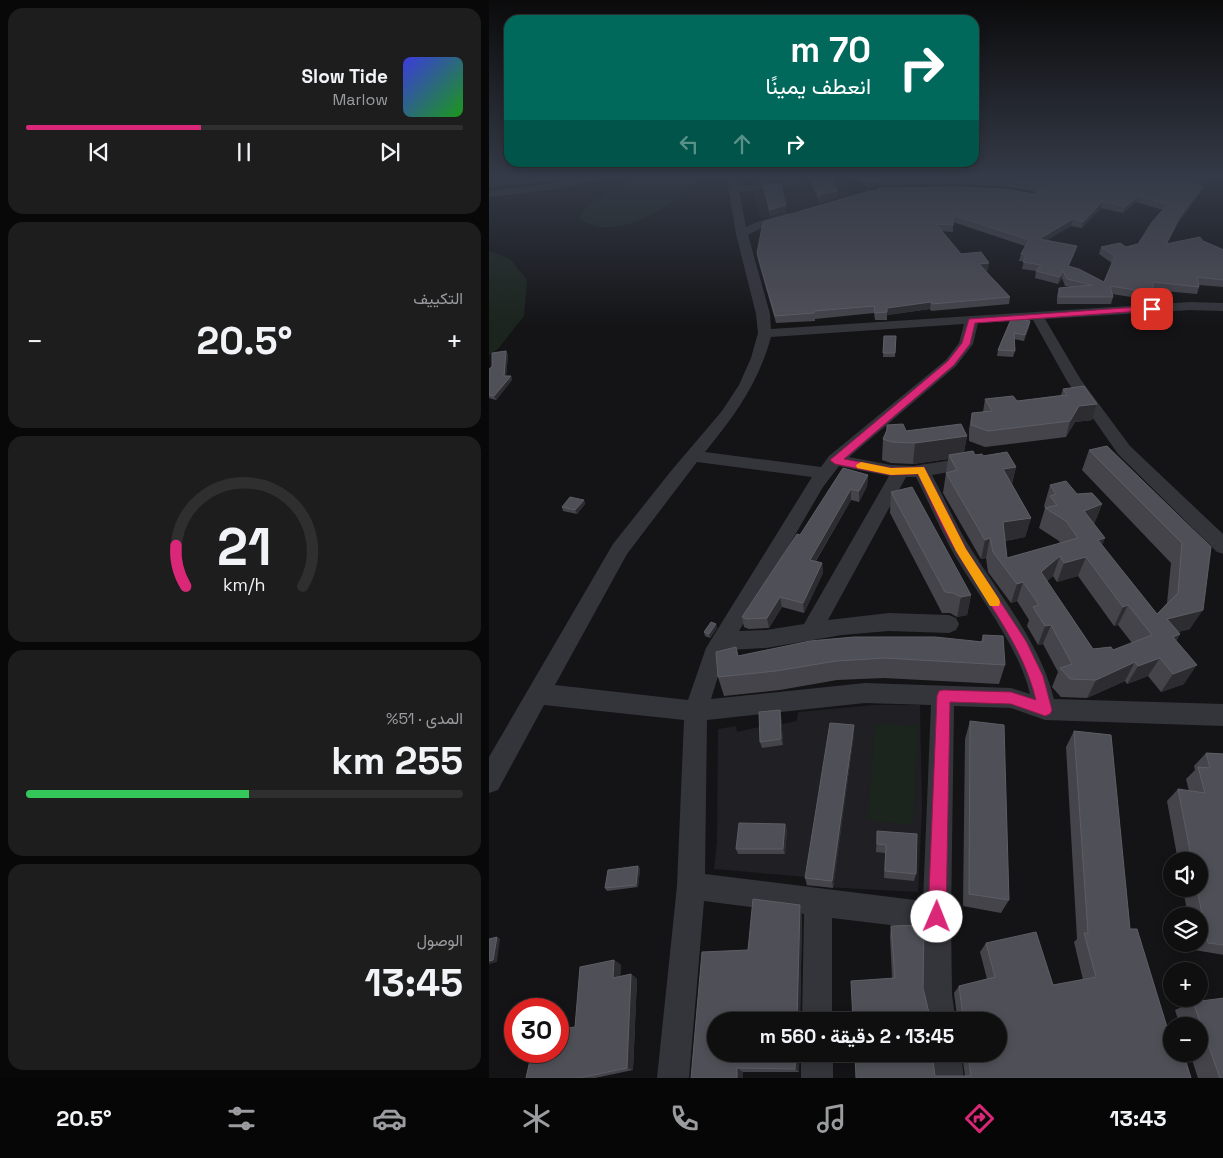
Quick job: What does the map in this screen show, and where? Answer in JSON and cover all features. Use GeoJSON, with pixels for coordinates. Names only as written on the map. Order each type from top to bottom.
{"type":"FeatureCollection","features":[{"type":"Feature","properties":{"kind":"street"},"geometry":{"type":"LineString","coordinates":[[489,781],[540,694],[620,549],[728,414],[746,385],[758,358],[765,333],[763,314],[740,225]]}},
{"type":"Feature","properties":{"kind":"street"},"geometry":{"type":"LineString","coordinates":[[742,234],[759,225]]}},
{"type":"Feature","properties":{"kind":"street"},"geometry":{"type":"LineString","coordinates":[[765,333],[1190,306],[1223,307]]}},
{"type":"Feature","properties":{"kind":"street"},"geometry":{"type":"LineString","coordinates":[[1037,316],[1074,381],[1124,450],[1223,547]]}},
{"type":"Feature","properties":{"kind":"street"},"geometry":{"type":"LineString","coordinates":[[673,1078],[691,886],[696,711],[714,655],[830,467],[951,363],[966,344],[972,320]]}},
{"type":"Feature","properties":{"kind":"street"},"geometry":{"type":"LineString","coordinates":[[693,456],[830,467],[911,471],[983,462]]}},
{"type":"Feature","properties":{"kind":"street"},"geometry":{"type":"LineString","coordinates":[[810,632],[911,471]]}},
{"type":"Feature","properties":{"kind":"street"},"geometry":{"type":"LineString","coordinates":[[911,471],[1021,645],[1037,676],[1045,710]]}},
{"type":"Feature","properties":{"kind":"street"},"geometry":{"type":"LineString","coordinates":[[723,641],[766,639],[842,626],[889,622],[949,624]]}},
{"type":"Feature","properties":{"kind":"street"},"geometry":{"type":"LineString","coordinates":[[540,694],[696,711],[865,693],[1011,698],[1045,710],[1223,715]]}},
{"type":"Feature","properties":{"kind":"street"},"geometry":{"type":"LineString","coordinates":[[940,1012],[937,996],[937,917],[943,696]]}},
{"type":"Feature","properties":{"kind":"street"},"geometry":{"type":"LineString","coordinates":[[691,886],[937,917]]}},
{"type":"Feature","properties":{"kind":"street"},"geometry":{"type":"LineString","coordinates":[[817,1012],[818,902]]}},
{"type":"Feature","properties":{"kind":"street"},"geometry":{"type":"LineString","coordinates":[[817,1062],[817,1078]]}},
{"type":"Feature","properties":{"kind":"street"},"geometry":{"type":"LineString","coordinates":[[946,1062],[948,1078]]}},
{"type":"Feature","properties":{"kind":"shaded area"},"geometry":{"type":"Polygon","coordinates":[[[593,225],[622,225],[615,227],[593,225]]]}},
{"type":"Feature","properties":{"kind":"shaded area"},"geometry":{"type":"Polygon","coordinates":[[[489,251],[510,259],[527,280],[524,316],[498,349],[489,355],[489,251]]]}},
{"type":"Feature","properties":{"kind":"shaded area"},"geometry":{"type":"Polygon","coordinates":[[[875,705],[920,705],[922,809],[918,892],[806,886],[807,877],[714,869],[717,842],[718,729],[736,726],[737,732],[797,721],[798,712],[875,705]]]}},
{"type":"Feature","properties":{"kind":"shaded area"},"geometry":{"type":"Polygon","coordinates":[[[875,723],[918,726],[913,825],[867,820],[875,723]]]}},
{"type":"Feature","properties":{"kind":"building"},"geometry":{"type":"Polygon","coordinates":[[[762,225],[937,225],[961,254],[981,252],[989,263],[979,264],[1010,297],[932,304],[931,302],[887,308],[887,312],[875,313],[874,306],[775,316],[757,253],[762,225]]]}},
{"type":"Feature","properties":{"kind":"building"},"geometry":{"type":"Polygon","coordinates":[[[984,225],[1062,225],[1039,239],[1077,246],[1068,266],[1079,269],[1104,282],[1115,256],[1101,247],[1120,243],[1126,247],[1138,244],[1150,225],[1175,225],[1166,244],[1200,237],[1203,241],[1224,250],[1224,280],[1197,277],[1199,287],[1153,282],[1153,293],[1110,286],[1113,297],[1059,297],[1059,288],[1092,285],[1067,279],[1063,271],[1060,277],[1036,271],[1041,265],[1023,262],[1026,255],[1021,254],[1029,240],[984,225]]]}},
{"type":"Feature","properties":{"kind":"building"},"geometry":{"type":"Polygon","coordinates":[[[1012,317],[1030,321],[1025,335],[1014,333],[1015,351],[998,350],[1012,317]]]}},
{"type":"Feature","properties":{"kind":"building"},"geometry":{"type":"Polygon","coordinates":[[[884,336],[896,336],[895,353],[883,353],[884,336]]]}},
{"type":"Feature","properties":{"kind":"building"},"geometry":{"type":"Polygon","coordinates":[[[506,351],[504,376],[511,376],[494,396],[489,395],[489,369],[492,367],[492,353],[506,351]]]}},
{"type":"Feature","properties":{"kind":"building"},"geometry":{"type":"Polygon","coordinates":[[[1084,386],[1097,404],[1079,406],[1070,421],[988,431],[971,425],[972,413],[992,411],[985,399],[1013,396],[1017,401],[1067,395],[1063,389],[1084,386]]]}},
{"type":"Feature","properties":{"kind":"building"},"geometry":{"type":"Polygon","coordinates":[[[903,424],[906,431],[961,424],[967,436],[915,443],[892,442],[883,439],[887,425],[903,424]]]}},
{"type":"Feature","properties":{"kind":"building"},"geometry":{"type":"Polygon","coordinates":[[[1107,446],[1211,547],[1203,610],[1167,619],[1180,634],[1173,637],[1197,665],[1173,674],[1160,658],[1138,666],[1135,662],[1096,680],[1070,679],[1060,668],[1072,664],[1051,625],[1045,626],[1033,607],[1039,605],[1023,582],[1017,584],[993,552],[990,538],[985,540],[946,473],[957,470],[949,455],[973,451],[975,455],[982,454],[983,456],[1007,452],[1016,467],[1003,469],[1031,518],[1003,522],[1007,558],[1078,538],[1066,521],[1045,508],[1057,505],[1050,496],[1056,494],[1050,485],[1066,481],[1077,494],[1092,493],[1102,504],[1084,511],[1105,538],[1098,540],[1157,614],[1178,593],[1182,543],[1089,450],[1107,446]],[[1060,556],[1041,572],[1093,649],[1111,647],[1113,650],[1152,635],[1128,605],[1123,607],[1086,557],[1064,563],[1060,556]]]}},
{"type":"Feature","properties":{"kind":"building"},"geometry":{"type":"Polygon","coordinates":[[[843,468],[868,475],[859,491],[851,489],[810,560],[822,563],[803,603],[780,597],[767,618],[747,619],[742,617],[797,534],[800,535],[843,468]]]}},
{"type":"Feature","properties":{"kind":"building"},"geometry":{"type":"Polygon","coordinates":[[[912,487],[971,595],[961,597],[945,592],[891,492],[912,487]]]}},
{"type":"Feature","properties":{"kind":"building"},"geometry":{"type":"Polygon","coordinates":[[[570,497],[584,500],[575,510],[562,507],[570,497]]]}},
{"type":"Feature","properties":{"kind":"building"},"geometry":{"type":"Polygon","coordinates":[[[711,622],[716,624],[709,634],[704,632],[711,622]]]}},
{"type":"Feature","properties":{"kind":"building"},"geometry":{"type":"Polygon","coordinates":[[[983,635],[1003,636],[1005,665],[885,658],[836,661],[776,671],[718,677],[716,652],[736,647],[738,656],[810,641],[854,637],[935,637],[983,642],[983,635]]]}},
{"type":"Feature","properties":{"kind":"building"},"geometry":{"type":"Polygon","coordinates":[[[780,710],[781,739],[760,742],[759,712],[780,710]]]}},
{"type":"Feature","properties":{"kind":"building"},"geometry":{"type":"Polygon","coordinates":[[[970,721],[1004,725],[1009,900],[969,894],[970,721]]]}},
{"type":"Feature","properties":{"kind":"building"},"geometry":{"type":"Polygon","coordinates":[[[830,723],[854,725],[832,881],[805,878],[830,723]]]}},
{"type":"Feature","properties":{"kind":"building"},"geometry":{"type":"Polygon","coordinates":[[[1074,731],[1111,735],[1130,929],[1137,929],[1164,1017],[1163,1062],[1186,1062],[1191,1078],[856,1078],[855,1062],[933,1062],[935,1076],[971,1076],[969,1062],[1007,1062],[1007,1012],[962,1012],[959,986],[995,977],[986,943],[1036,932],[1053,985],[1096,977],[1084,933],[1088,933],[1074,731]]]}},
{"type":"Feature","properties":{"kind":"building"},"geometry":{"type":"Polygon","coordinates":[[[1206,753],[1224,754],[1224,945],[1208,943],[1208,907],[1201,907],[1199,897],[1208,897],[1208,852],[1190,852],[1178,789],[1205,793],[1198,767],[1210,768],[1206,753]]]}},
{"type":"Feature","properties":{"kind":"building"},"geometry":{"type":"Polygon","coordinates":[[[739,823],[785,824],[783,849],[736,849],[739,823]]]}},
{"type":"Feature","properties":{"kind":"building"},"geometry":{"type":"Polygon","coordinates":[[[877,831],[917,834],[916,874],[885,871],[886,845],[877,844],[877,831]]]}},
{"type":"Feature","properties":{"kind":"building"},"geometry":{"type":"Polygon","coordinates":[[[638,866],[636,885],[605,888],[608,870],[638,866]]]}},
{"type":"Feature","properties":{"kind":"building"},"geometry":{"type":"Polygon","coordinates":[[[753,899],[800,905],[797,1012],[707,1012],[707,1062],[795,1062],[795,1069],[737,1068],[737,1078],[691,1078],[702,952],[748,950],[753,899]]]}},
{"type":"Feature","properties":{"kind":"building"},"geometry":{"type":"Polygon","coordinates":[[[924,925],[923,988],[929,1012],[853,1012],[851,981],[895,978],[891,926],[924,925]]]}},
{"type":"Feature","properties":{"kind":"building"},"geometry":{"type":"Polygon","coordinates":[[[497,937],[493,960],[489,961],[489,939],[497,937]]]}},
{"type":"Feature","properties":{"kind":"building"},"geometry":{"type":"Polygon","coordinates":[[[614,960],[613,978],[631,974],[627,1068],[579,1078],[526,1078],[529,1063],[569,1063],[569,1028],[575,1027],[580,967],[614,960]]]}},
{"type":"Feature","properties":{"kind":"building"},"geometry":{"type":"Polygon","coordinates":[[[1224,998],[1224,1078],[1220,1078],[1208,1044],[1208,1017],[1198,1017],[1195,1007],[1208,1007],[1208,1000],[1224,998]]]}},
{"type":"Feature","properties":{"kind":"slow traffic"},"geometry":{"type":"LineString","coordinates":[[861,465],[891,471],[913,472],[921,470],[962,551],[994,602]]}},
{"type":"Feature","properties":{"kind":"route"},"geometry":{"type":"LineString","coordinates":[[937,917],[943,696],[1011,698],[1045,710],[1037,676],[1021,645],[962,551],[921,470],[913,472],[891,471],[835,460],[951,363],[966,344],[972,320],[1152,309]]}}]}
